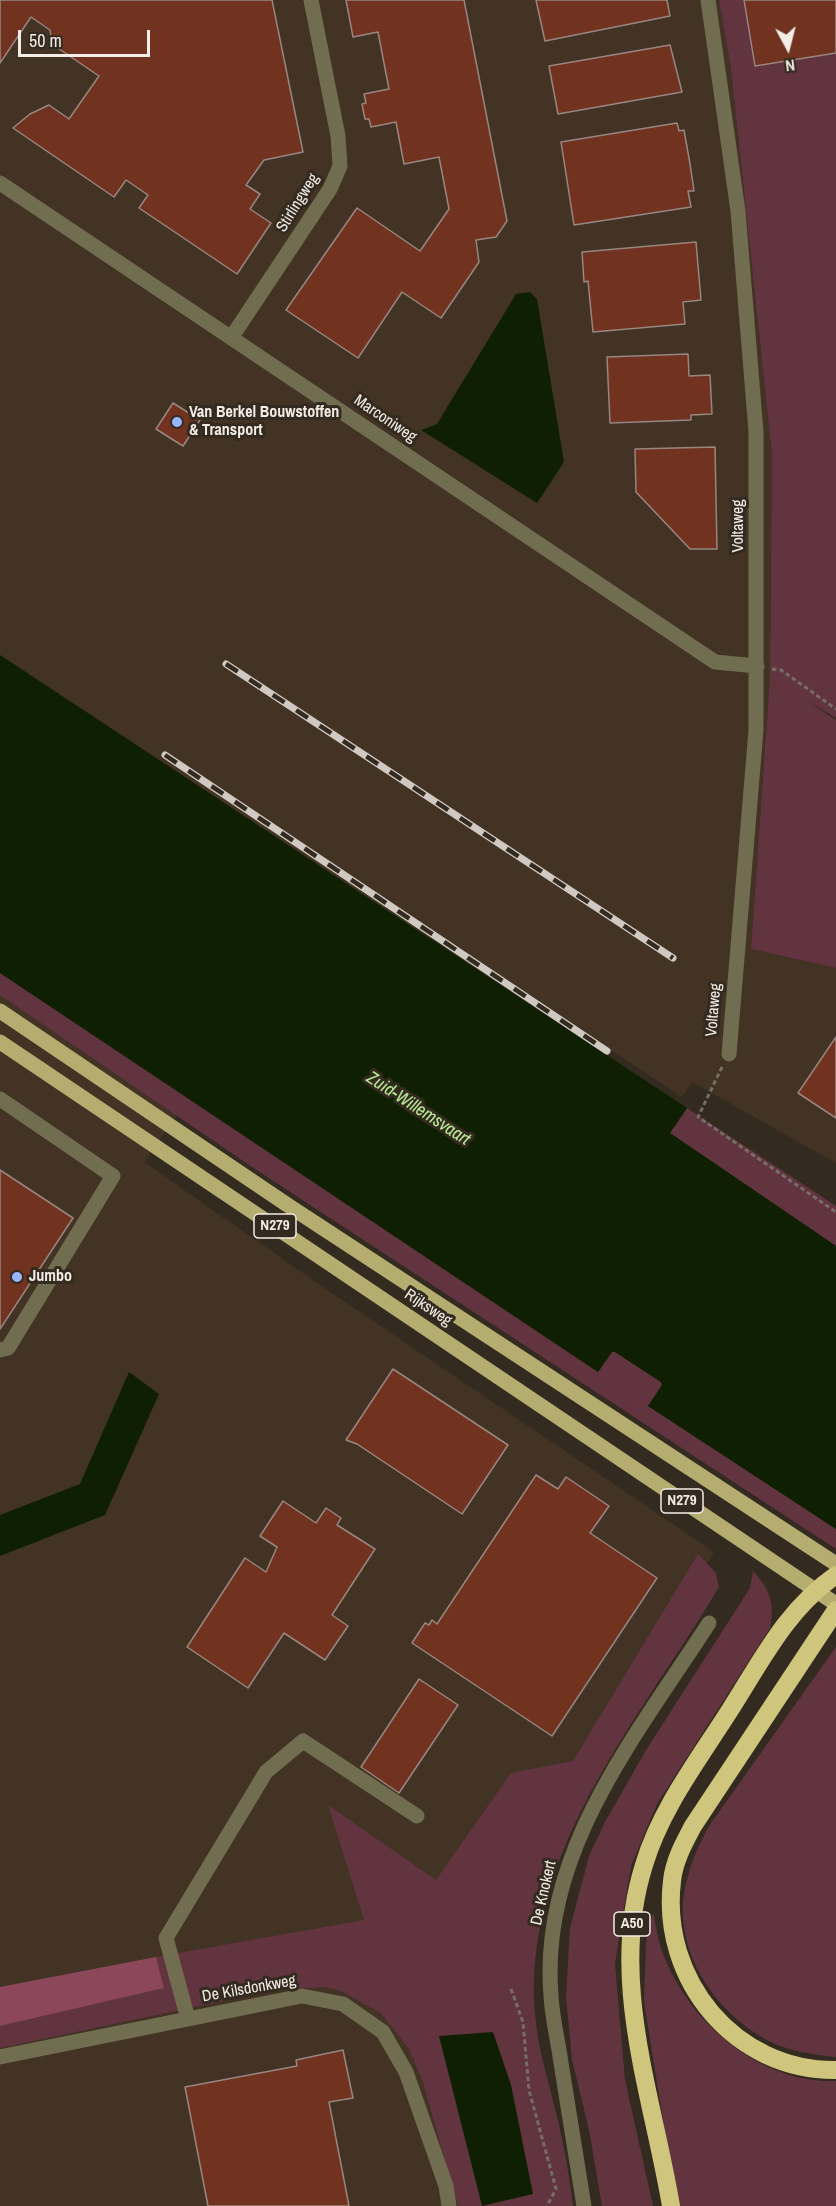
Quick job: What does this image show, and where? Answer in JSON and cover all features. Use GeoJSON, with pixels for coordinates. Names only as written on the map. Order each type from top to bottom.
{"type":"FeatureCollection","features":[{"type":"Feature","properties":{"kind":"highway","name":"A50"},"geometry":{"type":"LineString","coordinates":[[671,2206],[642,2064],[631,1987],[632,1928],[644,1865],[677,1792],[780,1631],[800,1604],[836,1575]]}},
{"type":"Feature","properties":{"kind":"highway","name":"A50"},"geometry":{"type":"LineString","coordinates":[[836,1610],[693,1826],[677,1859],[672,1879],[670,1904],[677,1949],[691,1987],[712,2016],[738,2038],[774,2059],[814,2071],[836,2070]]}},
{"type":"Feature","properties":{"kind":"main road","name":"Rijksweg"},"geometry":{"type":"LineString","coordinates":[[0,1011],[289,1206],[836,1564]]}},
{"type":"Feature","properties":{"kind":"main road","name":"Rijksweg"},"geometry":{"type":"LineString","coordinates":[[0,1042],[836,1604]]}},
{"type":"Feature","properties":{"kind":"street","name":"Stirlingweg"},"geometry":{"type":"LineString","coordinates":[[231,338],[330,189],[340,166],[338,136],[311,0]]}},
{"type":"Feature","properties":{"kind":"street","name":"Voltaweg"},"geometry":{"type":"LineString","coordinates":[[708,0],[738,211],[756,432],[756,730],[729,1054]]}},
{"type":"Feature","properties":{"kind":"street","name":"Marconiweg"},"geometry":{"type":"LineString","coordinates":[[0,183],[715,662],[757,666]]}},
{"type":"Feature","properties":{"kind":"street"},"geometry":{"type":"LineString","coordinates":[[0,1099],[113,1176],[8,1348],[0,1350]]}},
{"type":"Feature","properties":{"kind":"street","name":"De Knokert"},"geometry":{"type":"LineString","coordinates":[[584,2206],[550,1995],[552,1937],[561,1894],[572,1852],[594,1800],[709,1623]]}},
{"type":"Feature","properties":{"kind":"street"},"geometry":{"type":"LineString","coordinates":[[188,2019],[166,1938],[266,1772],[303,1741],[417,1816]]}},
{"type":"Feature","properties":{"kind":"street","name":"De Kilsdonkweg"},"geometry":{"type":"LineString","coordinates":[[0,2057],[302,1996],[343,2004],[383,2032],[406,2072],[446,2186],[449,2206]]}},
{"type":"Feature","properties":{"kind":"path"},"geometry":{"type":"LineString","coordinates":[[757,666],[781,670],[836,709]]}},
{"type":"Feature","properties":{"kind":"path"},"geometry":{"type":"LineString","coordinates":[[729,1054],[698,1117],[836,1212]]}},
{"type":"Feature","properties":{"kind":"path"},"geometry":{"type":"LineString","coordinates":[[511,1989],[523,2022],[529,2090],[556,2189],[547,2206]]}},
{"type":"Feature","properties":{"kind":"shaded area"},"geometry":{"type":"Polygon","coordinates":[[[0,0],[719,0],[731,69],[772,455],[770,677],[751,949],[836,968],[836,1163],[692,1082],[682,1097],[487,969],[257,840],[194,1092],[144,1162],[320,1285],[714,1552],[575,1767],[467,2206],[0,2206],[0,0]]]}},
{"type":"Feature","properties":{"kind":"shaded area"},"geometry":{"type":"Polygon","coordinates":[[[719,0],[836,0],[836,718],[806,700],[836,720],[836,968],[751,949],[770,677],[772,455],[731,69],[719,0]]]}},
{"type":"Feature","properties":{"kind":"shaded area"},"geometry":{"type":"Polygon","coordinates":[[[0,973],[598,1372],[612,1352],[615,1352],[661,1382],[662,1385],[648,1406],[836,1529],[836,1549],[249,1165],[0,995],[0,973]]]}},
{"type":"Feature","properties":{"kind":"shaded area"},"geometry":{"type":"Polygon","coordinates":[[[687,1108],[836,1206],[836,1246],[670,1133],[687,1108]]]}},
{"type":"Feature","properties":{"kind":"shaded area"},"geometry":{"type":"Polygon","coordinates":[[[698,1554],[716,1573],[719,1587],[593,1788],[567,1842],[547,1897],[536,1954],[537,2030],[564,2147],[573,2206],[458,2206],[423,2082],[409,2049],[381,2013],[341,1991],[325,1987],[275,1990],[0,2048],[0,2026],[164,1988],[156,1957],[364,1920],[328,1805],[436,1880],[511,1773],[573,1761],[698,1554]]]}},
{"type":"Feature","properties":{"kind":"shaded area"},"geometry":{"type":"Polygon","coordinates":[[[753,1571],[764,1584],[770,1597],[772,1612],[770,1628],[657,1804],[631,1866],[615,1963],[625,2080],[653,2206],[602,2206],[589,2130],[572,2060],[566,1997],[570,1928],[589,1856],[605,1822],[646,1750],[750,1588],[753,1571]]]}},
{"type":"Feature","properties":{"kind":"shaded area"},"geometry":{"type":"Polygon","coordinates":[[[836,1647],[836,2057],[802,2052],[769,2041],[733,2015],[717,1998],[693,1960],[686,1938],[683,1916],[688,1876],[709,1826],[836,1647]]]}},
{"type":"Feature","properties":{"kind":"shaded area"},"geometry":{"type":"Polygon","coordinates":[[[653,1912],[660,1944],[672,1974],[706,2022],[728,2042],[753,2059],[779,2071],[807,2079],[836,2081],[836,2206],[677,2206],[644,2002],[646,1943],[653,1912]]]}},
{"type":"Feature","properties":{"kind":"shaded area"},"geometry":{"type":"Polygon","coordinates":[[[156,1957],[164,1988],[0,2026],[0,1987],[156,1957]]]}},
{"type":"Feature","properties":{"kind":"water"},"geometry":{"type":"Polygon","coordinates":[[[530,292],[537,299],[564,462],[537,503],[421,430],[437,424],[516,294],[530,292]]]}},
{"type":"Feature","properties":{"kind":"water","name":"Zuid-Willemsvaart"},"geometry":{"type":"Polygon","coordinates":[[[0,655],[687,1108],[670,1133],[836,1246],[836,1529],[648,1406],[662,1385],[661,1382],[615,1352],[612,1352],[598,1372],[0,973],[0,655]]]}},
{"type":"Feature","properties":{"kind":"water"},"geometry":{"type":"Polygon","coordinates":[[[129,1372],[159,1394],[105,1515],[0,1556],[0,1515],[80,1484],[129,1372]]]}},
{"type":"Feature","properties":{"kind":"water"},"geometry":{"type":"Polygon","coordinates":[[[493,2032],[511,2085],[533,2194],[482,2206],[439,2036],[493,2032]]]}},
{"type":"Feature","properties":{"kind":"building"},"geometry":{"type":"Polygon","coordinates":[[[0,0],[272,0],[303,152],[264,160],[246,185],[260,194],[250,209],[271,223],[237,274],[139,208],[148,195],[126,180],[114,197],[13,128],[30,114],[49,105],[69,119],[99,76],[52,44],[50,30],[31,17],[0,63],[0,0]]]}},
{"type":"Feature","properties":{"kind":"building"},"geometry":{"type":"Polygon","coordinates":[[[346,0],[464,0],[507,221],[496,237],[476,240],[479,262],[441,318],[402,292],[358,358],[286,310],[357,208],[420,251],[449,209],[439,157],[404,164],[396,122],[371,127],[369,119],[365,119],[362,104],[366,103],[364,94],[389,89],[378,32],[353,37],[346,0]]]}},
{"type":"Feature","properties":{"kind":"building"},"geometry":{"type":"Polygon","coordinates":[[[536,0],[667,0],[670,16],[545,41],[536,0]]]}},
{"type":"Feature","properties":{"kind":"building"},"geometry":{"type":"Polygon","coordinates":[[[744,0],[836,0],[836,53],[755,66],[744,0]]]}},
{"type":"Feature","properties":{"kind":"building"},"geometry":{"type":"Polygon","coordinates":[[[670,45],[682,92],[558,114],[549,66],[670,45]]]}},
{"type":"Feature","properties":{"kind":"building"},"geometry":{"type":"Polygon","coordinates":[[[677,123],[679,131],[684,130],[690,164],[694,191],[688,191],[691,207],[574,225],[561,142],[677,123]]]}},
{"type":"Feature","properties":{"kind":"building"},"geometry":{"type":"Polygon","coordinates":[[[696,242],[701,300],[683,302],[685,324],[593,332],[588,281],[584,282],[582,252],[696,242]]]}},
{"type":"Feature","properties":{"kind":"building"},"geometry":{"type":"Polygon","coordinates":[[[688,354],[689,376],[710,375],[712,414],[691,415],[691,420],[610,423],[607,357],[688,354]]]}},
{"type":"Feature","properties":{"kind":"building"},"geometry":{"type":"Polygon","coordinates":[[[173,403],[200,420],[183,446],[156,429],[173,403]]]}},
{"type":"Feature","properties":{"kind":"building"},"geometry":{"type":"Polygon","coordinates":[[[715,447],[717,549],[690,549],[636,492],[635,449],[715,447]]]}},
{"type":"Feature","properties":{"kind":"building"},"geometry":{"type":"Polygon","coordinates":[[[836,1037],[836,1118],[798,1093],[836,1037]]]}},
{"type":"Feature","properties":{"kind":"building","name":"Jumbo"},"geometry":{"type":"Polygon","coordinates":[[[0,1170],[73,1218],[0,1329],[0,1170]]]}},
{"type":"Feature","properties":{"kind":"building"},"geometry":{"type":"Polygon","coordinates":[[[393,1369],[508,1445],[462,1514],[357,1444],[346,1440],[393,1369]]]}},
{"type":"Feature","properties":{"kind":"building"},"geometry":{"type":"Polygon","coordinates":[[[536,1475],[558,1489],[566,1477],[609,1506],[590,1533],[657,1578],[552,1736],[412,1643],[425,1623],[429,1625],[432,1620],[437,1624],[536,1475]]]}},
{"type":"Feature","properties":{"kind":"building"},"geometry":{"type":"Polygon","coordinates":[[[283,1501],[316,1523],[326,1508],[341,1518],[337,1525],[375,1549],[332,1615],[348,1626],[325,1660],[284,1633],[248,1688],[187,1647],[245,1558],[266,1572],[277,1547],[260,1536],[283,1501]]]}},
{"type":"Feature","properties":{"kind":"building"},"geometry":{"type":"Polygon","coordinates":[[[419,1679],[458,1705],[399,1793],[361,1767],[419,1679]]]}},
{"type":"Feature","properties":{"kind":"building"},"geometry":{"type":"Polygon","coordinates":[[[343,2050],[353,2098],[329,2102],[349,2206],[208,2206],[185,2087],[297,2066],[296,2060],[343,2050]]]}},
{"type":"Feature","properties":{"kind":"railway"},"geometry":{"type":"LineString","coordinates":[[226,664],[673,958]]}},
{"type":"Feature","properties":{"kind":"railway"},"geometry":{"type":"LineString","coordinates":[[165,755],[607,1051]]}},
{"type":"Feature","properties":{"kind":"place","name":"Van Berkel Bouwstoffen & Transport"},"geometry":{"type":"Point","coordinates":[177,422]}},
{"type":"Feature","properties":{"kind":"place","name":"Jumbo"},"geometry":{"type":"Point","coordinates":[17,1277]}}]}
